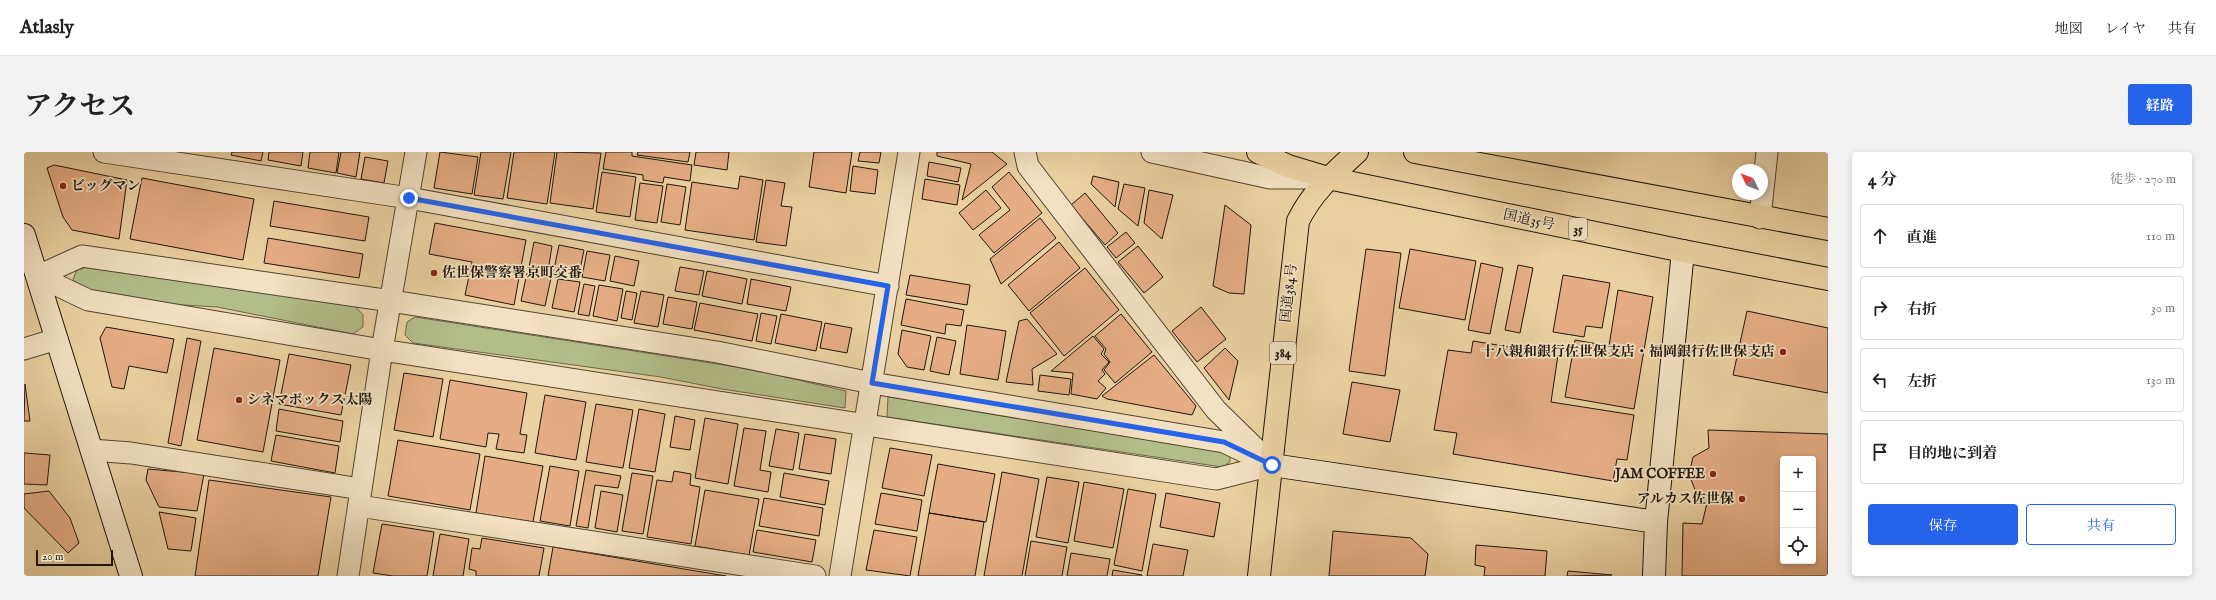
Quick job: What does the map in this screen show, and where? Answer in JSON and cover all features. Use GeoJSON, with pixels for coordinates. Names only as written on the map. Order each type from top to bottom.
{"type":"FeatureCollection","features":[{"type":"Feature","properties":{"kind":"highway","name":"国道35号"},"geometry":{"type":"LineString","coordinates":[[1258,152],[1288,166],[1328,178],[1683,251],[1828,278]]}},
{"type":"Feature","properties":{"kind":"highway","name":"国道384号"},"geometry":{"type":"LineString","coordinates":[[1259,576],[1298,221],[1309,200],[1328,178],[1357,152]]}},
{"type":"Feature","properties":{"kind":"highway"},"geometry":{"type":"LineString","coordinates":[[1415,152],[1760,218],[1828,229]]}},
{"type":"Feature","properties":{"kind":"street"},"geometry":{"type":"LineString","coordinates":[[109,152],[409,198],[888,286]]}},
{"type":"Feature","properties":{"kind":"street"},"geometry":{"type":"LineString","coordinates":[[348,576],[382,350],[416,152]]}},
{"type":"Feature","properties":{"kind":"street"},"geometry":{"type":"LineString","coordinates":[[840,576],[909,152]]}},
{"type":"Feature","properties":{"kind":"street"},"geometry":{"type":"LineString","coordinates":[[1025,152],[1028,166],[1216,410],[1272,465]]}},
{"type":"Feature","properties":{"kind":"street"},"geometry":{"type":"LineString","coordinates":[[1152,152],[1270,178],[1328,178]]}},
{"type":"Feature","properties":{"kind":"street"},"geometry":{"type":"LineString","coordinates":[[1760,218],[1767,152]]}},
{"type":"Feature","properties":{"kind":"street"},"geometry":{"type":"LineString","coordinates":[[24,235],[131,576]]}},
{"type":"Feature","properties":{"kind":"street"},"geometry":{"type":"LineString","coordinates":[[1654,576],[1656,522],[1683,251]]}},
{"type":"Feature","properties":{"kind":"street"},"geometry":{"type":"LineString","coordinates":[[38,276],[82,256],[391,301],[717,352],[872,383],[1224,442],[1272,465],[1656,522]]}},
{"type":"Feature","properties":{"kind":"street"},"geometry":{"type":"LineString","coordinates":[[38,276],[88,300],[382,350],[1216,479],[1272,465]]}},
{"type":"Feature","properties":{"kind":"street"},"geometry":{"type":"LineString","coordinates":[[24,349],[57,339]]}},
{"type":"Feature","properties":{"kind":"street"},"geometry":{"type":"LineString","coordinates":[[91,450],[131,453],[360,497],[815,576]]}},
{"type":"Feature","properties":{"kind":"green space"},"geometry":{"type":"Polygon","coordinates":[[[90,266],[355,306],[363,315],[363,327],[353,334],[217,307],[167,304],[89,291],[78,287],[73,279],[77,270],[90,266]]]}},
{"type":"Feature","properties":{"kind":"green space"},"geometry":{"type":"Polygon","coordinates":[[[415,317],[750,369],[846,391],[845,408],[722,389],[661,377],[413,343],[405,335],[407,322],[415,317]]]}},
{"type":"Feature","properties":{"kind":"green space"},"geometry":{"type":"Polygon","coordinates":[[[888,397],[973,408],[1220,450],[1230,457],[1230,462],[1222,467],[887,417],[888,397]]]}},
{"type":"Feature","properties":{"kind":"building"},"geometry":{"type":"Polygon","coordinates":[[[232,152],[263,152],[261,161],[231,155],[232,152]]]}},
{"type":"Feature","properties":{"kind":"building"},"geometry":{"type":"Polygon","coordinates":[[[269,152],[303,152],[301,166],[268,160],[269,152]]]}},
{"type":"Feature","properties":{"kind":"building"},"geometry":{"type":"Polygon","coordinates":[[[310,152],[339,152],[336,173],[308,168],[310,152]]]}},
{"type":"Feature","properties":{"kind":"building"},"geometry":{"type":"Polygon","coordinates":[[[341,152],[360,152],[356,177],[337,173],[341,152]]]}},
{"type":"Feature","properties":{"kind":"building"},"geometry":{"type":"Polygon","coordinates":[[[440,152],[478,157],[472,194],[434,188],[440,152]]]}},
{"type":"Feature","properties":{"kind":"building"},"geometry":{"type":"Polygon","coordinates":[[[481,152],[511,152],[503,199],[474,195],[481,152]]]}},
{"type":"Feature","properties":{"kind":"building"},"geometry":{"type":"Polygon","coordinates":[[[514,152],[555,152],[547,204],[507,198],[514,152]]]}},
{"type":"Feature","properties":{"kind":"building"},"geometry":{"type":"Polygon","coordinates":[[[557,152],[601,153],[593,209],[550,203],[557,152]]]}},
{"type":"Feature","properties":{"kind":"building"},"geometry":{"type":"Polygon","coordinates":[[[606,152],[632,152],[632,156],[692,165],[690,181],[664,177],[663,183],[643,180],[643,175],[603,169],[606,152]]]}},
{"type":"Feature","properties":{"kind":"building"},"geometry":{"type":"Polygon","coordinates":[[[638,152],[690,152],[688,162],[637,155],[638,152]]]}},
{"type":"Feature","properties":{"kind":"building"},"geometry":{"type":"Polygon","coordinates":[[[696,152],[729,152],[727,170],[694,165],[696,152]]]}},
{"type":"Feature","properties":{"kind":"building"},"geometry":{"type":"Polygon","coordinates":[[[814,152],[852,152],[846,193],[809,187],[814,152]]]}},
{"type":"Feature","properties":{"kind":"building"},"geometry":{"type":"Polygon","coordinates":[[[860,152],[881,152],[879,163],[858,161],[860,152]]]}},
{"type":"Feature","properties":{"kind":"building"},"geometry":{"type":"Polygon","coordinates":[[[937,152],[992,152],[1007,164],[962,200],[971,164],[937,156],[937,152]]]}},
{"type":"Feature","properties":{"kind":"building"},"geometry":{"type":"Polygon","coordinates":[[[365,157],[388,161],[384,183],[361,179],[365,157]]]}},
{"type":"Feature","properties":{"kind":"building"},"geometry":{"type":"Polygon","coordinates":[[[929,162],[961,168],[958,182],[927,176],[929,162]]]}},
{"type":"Feature","properties":{"kind":"building"},"geometry":{"type":"Polygon","coordinates":[[[54,165],[127,180],[119,239],[72,230],[63,217],[47,168],[54,165]]]}},
{"type":"Feature","properties":{"kind":"building"},"geometry":{"type":"Polygon","coordinates":[[[853,166],[878,170],[875,194],[850,191],[853,166]]]}},
{"type":"Feature","properties":{"kind":"building"},"geometry":{"type":"Polygon","coordinates":[[[602,172],[636,177],[630,217],[596,212],[602,172]]]}},
{"type":"Feature","properties":{"kind":"building"},"geometry":{"type":"Polygon","coordinates":[[[1009,172],[1042,213],[994,253],[979,235],[1010,210],[992,187],[1009,172]]]}},
{"type":"Feature","properties":{"kind":"building"},"geometry":{"type":"Polygon","coordinates":[[[740,176],[763,180],[754,240],[685,230],[692,182],[738,189],[740,176]]]}},
{"type":"Feature","properties":{"kind":"building"},"geometry":{"type":"Polygon","coordinates":[[[1093,176],[1119,182],[1115,207],[1091,184],[1093,176]]]}},
{"type":"Feature","properties":{"kind":"building"},"geometry":{"type":"Polygon","coordinates":[[[142,178],[254,199],[243,260],[130,239],[142,178]]]}},
{"type":"Feature","properties":{"kind":"building"},"geometry":{"type":"Polygon","coordinates":[[[925,179],[960,185],[957,205],[922,199],[925,179]]]}},
{"type":"Feature","properties":{"kind":"building"},"geometry":{"type":"Polygon","coordinates":[[[766,180],[785,183],[781,206],[792,207],[786,246],[756,242],[766,180]]]}},
{"type":"Feature","properties":{"kind":"building"},"geometry":{"type":"Polygon","coordinates":[[[640,183],[663,186],[657,223],[635,220],[640,183]]]}},
{"type":"Feature","properties":{"kind":"building"},"geometry":{"type":"Polygon","coordinates":[[[667,184],[686,187],[680,225],[661,222],[667,184]]]}},
{"type":"Feature","properties":{"kind":"building"},"geometry":{"type":"Polygon","coordinates":[[[1124,184],[1145,188],[1138,226],[1118,209],[1124,184]]]}},
{"type":"Feature","properties":{"kind":"building"},"geometry":{"type":"Polygon","coordinates":[[[986,190],[1001,208],[973,230],[959,213],[986,190]]]}},
{"type":"Feature","properties":{"kind":"building"},"geometry":{"type":"Polygon","coordinates":[[[1149,190],[1173,195],[1162,239],[1144,223],[1149,190]]]}},
{"type":"Feature","properties":{"kind":"building"},"geometry":{"type":"Polygon","coordinates":[[[1085,193],[1118,233],[1105,245],[1071,205],[1085,193]]]}},
{"type":"Feature","properties":{"kind":"building"},"geometry":{"type":"Polygon","coordinates":[[[274,201],[369,217],[365,241],[270,226],[274,201]]]}},
{"type":"Feature","properties":{"kind":"building"},"geometry":{"type":"Polygon","coordinates":[[[1225,205],[1251,225],[1244,294],[1229,293],[1213,286],[1225,205]]]}},
{"type":"Feature","properties":{"kind":"building"},"geometry":{"type":"Polygon","coordinates":[[[1040,218],[1056,238],[1001,284],[990,259],[1040,218]]]}},
{"type":"Feature","properties":{"kind":"building"},"geometry":{"type":"Polygon","coordinates":[[[435,223],[526,240],[514,305],[465,295],[472,262],[429,254],[435,223]]]}},
{"type":"Feature","properties":{"kind":"building"},"geometry":{"type":"Polygon","coordinates":[[[1126,232],[1135,243],[1116,258],[1107,247],[1126,232]]]}},
{"type":"Feature","properties":{"kind":"building"},"geometry":{"type":"Polygon","coordinates":[[[268,238],[363,254],[359,278],[264,263],[268,238]]]}},
{"type":"Feature","properties":{"kind":"building"},"geometry":{"type":"Polygon","coordinates":[[[534,242],[552,246],[548,271],[529,267],[534,242]]]}},
{"type":"Feature","properties":{"kind":"building"},"geometry":{"type":"Polygon","coordinates":[[[1059,242],[1080,268],[1029,311],[1008,285],[1059,242]]]}},
{"type":"Feature","properties":{"kind":"building"},"geometry":{"type":"Polygon","coordinates":[[[559,245],[584,250],[578,279],[553,274],[559,245]]]}},
{"type":"Feature","properties":{"kind":"building"},"geometry":{"type":"Polygon","coordinates":[[[1138,246],[1163,277],[1144,293],[1118,262],[1138,246]]]}},
{"type":"Feature","properties":{"kind":"building"},"geometry":{"type":"Polygon","coordinates":[[[1366,249],[1401,253],[1385,376],[1349,371],[1366,249]]]}},
{"type":"Feature","properties":{"kind":"building"},"geometry":{"type":"Polygon","coordinates":[[[1410,249],[1476,261],[1465,320],[1399,308],[1410,249]]]}},
{"type":"Feature","properties":{"kind":"building"},"geometry":{"type":"Polygon","coordinates":[[[587,251],[610,255],[605,281],[582,277],[587,251]]]}},
{"type":"Feature","properties":{"kind":"building"},"geometry":{"type":"Polygon","coordinates":[[[615,256],[639,261],[634,286],[610,281],[615,256]]]}},
{"type":"Feature","properties":{"kind":"building"},"geometry":{"type":"Polygon","coordinates":[[[1481,263],[1503,268],[1490,334],[1468,330],[1481,263]]]}},
{"type":"Feature","properties":{"kind":"building"},"geometry":{"type":"Polygon","coordinates":[[[1518,265],[1533,268],[1520,333],[1505,330],[1518,265]]]}},
{"type":"Feature","properties":{"kind":"building"},"geometry":{"type":"Polygon","coordinates":[[[680,267],[704,271],[699,295],[675,291],[680,267]]]}},
{"type":"Feature","properties":{"kind":"building"},"geometry":{"type":"Polygon","coordinates":[[[1085,268],[1119,310],[1064,356],[1030,313],[1085,268]]]}},
{"type":"Feature","properties":{"kind":"building"},"geometry":{"type":"Polygon","coordinates":[[[707,271],[747,279],[742,304],[702,296],[707,271]]]}},
{"type":"Feature","properties":{"kind":"building"},"geometry":{"type":"Polygon","coordinates":[[[527,273],[551,278],[545,306],[521,301],[527,273]]]}},
{"type":"Feature","properties":{"kind":"building"},"geometry":{"type":"Polygon","coordinates":[[[910,275],[970,285],[967,305],[906,295],[910,275]]]}},
{"type":"Feature","properties":{"kind":"building"},"geometry":{"type":"Polygon","coordinates":[[[1563,275],[1610,283],[1602,328],[1586,326],[1584,337],[1553,332],[1563,275]]]}},
{"type":"Feature","properties":{"kind":"building"},"geometry":{"type":"Polygon","coordinates":[[[558,279],[580,282],[574,312],[552,308],[558,279]]]}},
{"type":"Feature","properties":{"kind":"building"},"geometry":{"type":"Polygon","coordinates":[[[751,279],[791,287],[786,311],[747,304],[751,279]]]}},
{"type":"Feature","properties":{"kind":"building"},"geometry":{"type":"Polygon","coordinates":[[[584,284],[595,286],[589,316],[578,314],[584,284]]]}},
{"type":"Feature","properties":{"kind":"building"},"geometry":{"type":"Polygon","coordinates":[[[599,285],[623,289],[617,321],[593,316],[599,285]]]}},
{"type":"Feature","properties":{"kind":"building"},"geometry":{"type":"Polygon","coordinates":[[[1618,290],[1653,297],[1634,409],[1565,397],[1575,340],[1609,346],[1618,290]]]}},
{"type":"Feature","properties":{"kind":"building"},"geometry":{"type":"Polygon","coordinates":[[[626,291],[637,293],[632,320],[621,318],[626,291]]]}},
{"type":"Feature","properties":{"kind":"building"},"geometry":{"type":"Polygon","coordinates":[[[641,291],[664,295],[658,327],[634,323],[641,291]]]}},
{"type":"Feature","properties":{"kind":"building"},"geometry":{"type":"Polygon","coordinates":[[[668,297],[697,302],[692,329],[663,324],[668,297]]]}},
{"type":"Feature","properties":{"kind":"building"},"geometry":{"type":"Polygon","coordinates":[[[906,299],[964,310],[961,326],[946,324],[945,334],[901,325],[906,299]]]}},
{"type":"Feature","properties":{"kind":"building"},"geometry":{"type":"Polygon","coordinates":[[[700,303],[758,314],[752,341],[694,330],[700,303]]]}},
{"type":"Feature","properties":{"kind":"building"},"geometry":{"type":"Polygon","coordinates":[[[1201,307],[1226,339],[1197,362],[1172,331],[1201,307]]]}},
{"type":"Feature","properties":{"kind":"building","name":"十八親和銀行佐世保支店・福岡銀行佐世保支店"},"geometry":{"type":"Polygon","coordinates":[[[1747,311],[1828,328],[1828,393],[1733,375],[1747,311]]]}},
{"type":"Feature","properties":{"kind":"building"},"geometry":{"type":"Polygon","coordinates":[[[761,313],[777,316],[771,344],[756,341],[761,313]]]}},
{"type":"Feature","properties":{"kind":"building"},"geometry":{"type":"Polygon","coordinates":[[[781,314],[822,322],[816,351],[775,343],[781,314]]]}},
{"type":"Feature","properties":{"kind":"building"},"geometry":{"type":"Polygon","coordinates":[[[1121,314],[1152,352],[1115,383],[1104,370],[1110,362],[1104,354],[1106,349],[1095,336],[1121,314]]]}},
{"type":"Feature","properties":{"kind":"building"},"geometry":{"type":"Polygon","coordinates":[[[1027,319],[1057,354],[1032,369],[1033,385],[1006,382],[1019,321],[1027,319]]]}},
{"type":"Feature","properties":{"kind":"building"},"geometry":{"type":"Polygon","coordinates":[[[825,323],[852,328],[847,353],[820,348],[825,323]]]}},
{"type":"Feature","properties":{"kind":"building"},"geometry":{"type":"Polygon","coordinates":[[[967,325],[1006,331],[998,380],[960,374],[967,325]]]}},
{"type":"Feature","properties":{"kind":"building"},"geometry":{"type":"Polygon","coordinates":[[[106,327],[174,339],[167,373],[129,366],[124,389],[112,387],[100,338],[106,327]]]}},
{"type":"Feature","properties":{"kind":"building"},"geometry":{"type":"Polygon","coordinates":[[[902,330],[931,336],[924,370],[907,367],[898,354],[902,330]]]}},
{"type":"Feature","properties":{"kind":"building"},"geometry":{"type":"Polygon","coordinates":[[[1093,336],[1104,349],[1101,354],[1109,362],[1102,370],[1105,374],[1098,381],[1106,388],[1097,399],[1071,394],[1073,373],[1051,371],[1093,336]]]}},
{"type":"Feature","properties":{"kind":"building"},"geometry":{"type":"Polygon","coordinates":[[[937,337],[956,341],[949,375],[930,371],[937,337]]]}},
{"type":"Feature","properties":{"kind":"building"},"geometry":{"type":"Polygon","coordinates":[[[187,338],[201,341],[181,446],[168,443],[187,338]]]}},
{"type":"Feature","properties":{"kind":"building"},"geometry":{"type":"Polygon","coordinates":[[[1473,341],[1558,355],[1551,402],[1634,415],[1627,460],[1617,459],[1613,481],[1453,454],[1457,433],[1434,430],[1448,350],[1471,353],[1473,341]]]}},
{"type":"Feature","properties":{"kind":"building","name":"シネマボックス太陽"},"geometry":{"type":"Polygon","coordinates":[[[214,348],[280,360],[263,452],[197,440],[214,348]]]}},
{"type":"Feature","properties":{"kind":"building"},"geometry":{"type":"Polygon","coordinates":[[[1225,348],[1238,361],[1229,400],[1204,368],[1225,348]]]}},
{"type":"Feature","properties":{"kind":"building"},"geometry":{"type":"Polygon","coordinates":[[[289,354],[351,365],[341,415],[279,404],[289,354]]]}},
{"type":"Feature","properties":{"kind":"building"},"geometry":{"type":"Polygon","coordinates":[[[1154,355],[1196,406],[1192,415],[1107,399],[1102,396],[1154,355]]]}},
{"type":"Feature","properties":{"kind":"building"},"geometry":{"type":"Polygon","coordinates":[[[404,373],[443,379],[433,437],[394,430],[404,373]]]}},
{"type":"Feature","properties":{"kind":"building"},"geometry":{"type":"Polygon","coordinates":[[[1040,375],[1071,379],[1069,395],[1038,391],[1040,375]]]}},
{"type":"Feature","properties":{"kind":"building"},"geometry":{"type":"Polygon","coordinates":[[[450,380],[527,393],[520,434],[527,435],[524,453],[496,449],[499,434],[488,433],[486,447],[440,439],[450,380]]]}},
{"type":"Feature","properties":{"kind":"building"},"geometry":{"type":"Polygon","coordinates":[[[1352,382],[1400,390],[1390,442],[1343,434],[1352,382]]]}},
{"type":"Feature","properties":{"kind":"building"},"geometry":{"type":"Polygon","coordinates":[[[25,384],[30,421],[24,421],[25,384]]]}},
{"type":"Feature","properties":{"kind":"building"},"geometry":{"type":"Polygon","coordinates":[[[545,395],[586,402],[576,460],[535,453],[545,395]]]}},
{"type":"Feature","properties":{"kind":"building"},"geometry":{"type":"Polygon","coordinates":[[[596,404],[633,410],[623,468],[586,462],[596,404]]]}},
{"type":"Feature","properties":{"kind":"building"},"geometry":{"type":"Polygon","coordinates":[[[279,409],[343,421],[340,442],[276,431],[279,409]]]}},
{"type":"Feature","properties":{"kind":"building"},"geometry":{"type":"Polygon","coordinates":[[[639,409],[665,414],[655,472],[629,468],[639,409]]]}},
{"type":"Feature","properties":{"kind":"building"},"geometry":{"type":"Polygon","coordinates":[[[675,416],[695,420],[690,450],[670,447],[675,416]]]}},
{"type":"Feature","properties":{"kind":"building"},"geometry":{"type":"Polygon","coordinates":[[[705,418],[738,424],[728,484],[695,478],[705,418]]]}},
{"type":"Feature","properties":{"kind":"building"},"geometry":{"type":"Polygon","coordinates":[[[744,428],[766,431],[760,470],[771,472],[768,492],[734,486],[744,428]]]}},
{"type":"Feature","properties":{"kind":"building"},"geometry":{"type":"Polygon","coordinates":[[[776,429],[799,433],[793,470],[769,466],[776,429]]]}},
{"type":"Feature","properties":{"kind":"building","name":"アルカス佐世保"},"geometry":{"type":"Polygon","coordinates":[[[1708,430],[1828,434],[1828,576],[1682,576],[1683,523],[1702,524],[1707,503],[1697,495],[1689,474],[1693,457],[1709,448],[1708,430]]]}},
{"type":"Feature","properties":{"kind":"building"},"geometry":{"type":"Polygon","coordinates":[[[805,434],[836,439],[831,474],[799,469],[805,434]]]}},
{"type":"Feature","properties":{"kind":"building"},"geometry":{"type":"Polygon","coordinates":[[[276,435],[339,446],[335,473],[271,461],[276,435]]]}},
{"type":"Feature","properties":{"kind":"building"},"geometry":{"type":"Polygon","coordinates":[[[398,440],[480,454],[470,510],[388,496],[398,440]]]}},
{"type":"Feature","properties":{"kind":"building"},"geometry":{"type":"Polygon","coordinates":[[[890,448],[932,455],[924,496],[882,488],[890,448]]]}},
{"type":"Feature","properties":{"kind":"building"},"geometry":{"type":"Polygon","coordinates":[[[24,453],[50,455],[47,485],[24,484],[24,453]]]}},
{"type":"Feature","properties":{"kind":"building"},"geometry":{"type":"Polygon","coordinates":[[[485,456],[543,466],[533,522],[476,513],[485,456]]]}},
{"type":"Feature","properties":{"kind":"building"},"geometry":{"type":"Polygon","coordinates":[[[938,464],[995,474],[986,522],[929,513],[938,464]]]}},
{"type":"Feature","properties":{"kind":"building"},"geometry":{"type":"Polygon","coordinates":[[[550,466],[579,471],[570,526],[540,521],[550,466]]]}},
{"type":"Feature","properties":{"kind":"building"},"geometry":{"type":"Polygon","coordinates":[[[148,469],[204,474],[197,511],[159,507],[146,480],[148,469]]]}},
{"type":"Feature","properties":{"kind":"building"},"geometry":{"type":"Polygon","coordinates":[[[586,470],[621,476],[618,488],[595,485],[588,528],[576,526],[586,470]]]}},
{"type":"Feature","properties":{"kind":"building"},"geometry":{"type":"Polygon","coordinates":[[[674,471],[691,474],[690,485],[700,487],[691,544],[647,537],[657,480],[672,482],[674,471]]]}},
{"type":"Feature","properties":{"kind":"building"},"geometry":{"type":"Polygon","coordinates":[[[1002,472],[1039,479],[1022,576],[984,576],[1002,472]]]}},
{"type":"Feature","properties":{"kind":"building"},"geometry":{"type":"Polygon","coordinates":[[[632,473],[653,476],[643,534],[622,531],[632,473]]]}},
{"type":"Feature","properties":{"kind":"building"},"geometry":{"type":"Polygon","coordinates":[[[784,473],[829,481],[825,505],[780,497],[784,473]]]}},
{"type":"Feature","properties":{"kind":"building"},"geometry":{"type":"Polygon","coordinates":[[[1047,477],[1079,482],[1068,543],[1036,537],[1047,477]]]}},
{"type":"Feature","properties":{"kind":"building"},"geometry":{"type":"Polygon","coordinates":[[[209,480],[331,497],[318,576],[195,576],[209,480]]]}},
{"type":"Feature","properties":{"kind":"building"},"geometry":{"type":"Polygon","coordinates":[[[1084,482],[1124,489],[1113,548],[1074,541],[1084,482]]]}},
{"type":"Feature","properties":{"kind":"building"},"geometry":{"type":"Polygon","coordinates":[[[1128,489],[1156,494],[1142,571],[1114,565],[1128,489]]]}},
{"type":"Feature","properties":{"kind":"building"},"geometry":{"type":"Polygon","coordinates":[[[705,490],[759,499],[749,555],[695,546],[705,490]]]}},
{"type":"Feature","properties":{"kind":"building"},"geometry":{"type":"Polygon","coordinates":[[[49,491],[70,518],[79,543],[68,553],[24,508],[24,494],[49,491]]]}},
{"type":"Feature","properties":{"kind":"building"},"geometry":{"type":"Polygon","coordinates":[[[601,491],[623,495],[617,532],[595,528],[601,491]]]}},
{"type":"Feature","properties":{"kind":"building"},"geometry":{"type":"Polygon","coordinates":[[[881,493],[922,500],[917,531],[875,524],[881,493]]]}},
{"type":"Feature","properties":{"kind":"building"},"geometry":{"type":"Polygon","coordinates":[[[1166,493],[1220,503],[1214,537],[1160,527],[1166,493]]]}},
{"type":"Feature","properties":{"kind":"building"},"geometry":{"type":"Polygon","coordinates":[[[764,498],[823,508],[819,536],[759,526],[764,498]]]}},
{"type":"Feature","properties":{"kind":"building"},"geometry":{"type":"Polygon","coordinates":[[[159,512],[196,518],[191,551],[168,549],[159,512]]]}},
{"type":"Feature","properties":{"kind":"building"},"geometry":{"type":"Polygon","coordinates":[[[929,513],[984,522],[975,576],[918,576],[929,513]]]}},
{"type":"Feature","properties":{"kind":"building"},"geometry":{"type":"Polygon","coordinates":[[[382,524],[434,532],[427,576],[393,576],[373,573],[382,524]]]}},
{"type":"Feature","properties":{"kind":"building"},"geometry":{"type":"Polygon","coordinates":[[[757,530],[816,540],[812,562],[753,552],[757,530]]]}},
{"type":"Feature","properties":{"kind":"building"},"geometry":{"type":"Polygon","coordinates":[[[874,530],[917,537],[910,576],[866,570],[874,530]]]}},
{"type":"Feature","properties":{"kind":"building"},"geometry":{"type":"Polygon","coordinates":[[[1333,531],[1411,538],[1428,554],[1425,576],[1329,576],[1333,531]]]}},
{"type":"Feature","properties":{"kind":"building"},"geometry":{"type":"Polygon","coordinates":[[[440,534],[469,539],[463,576],[433,576],[440,534]]]}},
{"type":"Feature","properties":{"kind":"building"},"geometry":{"type":"Polygon","coordinates":[[[482,538],[544,548],[539,576],[476,576],[476,571],[469,569],[472,548],[480,549],[482,538]]]}},
{"type":"Feature","properties":{"kind":"building"},"geometry":{"type":"Polygon","coordinates":[[[1031,541],[1067,547],[1062,576],[1025,576],[1031,541]]]}},
{"type":"Feature","properties":{"kind":"building"},"geometry":{"type":"Polygon","coordinates":[[[1153,544],[1188,550],[1183,576],[1147,576],[1153,544]]]}},
{"type":"Feature","properties":{"kind":"building"},"geometry":{"type":"Polygon","coordinates":[[[1476,545],[1547,551],[1545,576],[1484,576],[1485,567],[1475,565],[1476,545]]]}},
{"type":"Feature","properties":{"kind":"building"},"geometry":{"type":"Polygon","coordinates":[[[553,547],[726,576],[548,576],[553,547]]]}},
{"type":"Feature","properties":{"kind":"building"},"geometry":{"type":"Polygon","coordinates":[[[1071,553],[1110,559],[1107,576],[1067,576],[1071,553]]]}},
{"type":"Feature","properties":{"kind":"building"},"geometry":{"type":"Polygon","coordinates":[[[1113,570],[1142,575],[1142,576],[1112,576],[1113,570]]]}},
{"type":"Feature","properties":{"kind":"building"},"geometry":{"type":"Polygon","coordinates":[[[1568,571],[1612,575],[1567,576],[1568,571]]]}},
{"type":"Feature","properties":{"kind":"place","name":"ビッグマン"},"geometry":{"type":"Point","coordinates":[63,186]}},
{"type":"Feature","properties":{"kind":"place","name":"佐世保警察署京町交番"},"geometry":{"type":"Point","coordinates":[434,273]}},
{"type":"Feature","properties":{"kind":"place","name":"十八親和銀行佐世保支店・福岡銀行佐世保支店"},"geometry":{"type":"Point","coordinates":[1783,352]}},
{"type":"Feature","properties":{"kind":"place","name":"シネマボックス太陽"},"geometry":{"type":"Point","coordinates":[239,400]}},
{"type":"Feature","properties":{"kind":"place","name":"JAM COFFEE"},"geometry":{"type":"Point","coordinates":[1713,474]}},
{"type":"Feature","properties":{"kind":"place","name":"アルカス佐世保"},"geometry":{"type":"Point","coordinates":[1742,499]}},
{"type":"Feature","properties":{"kind":"route"},"geometry":{"type":"LineString","coordinates":[[409,198],[888,286],[872,383],[1224,442],[1272,465]]}}]}
